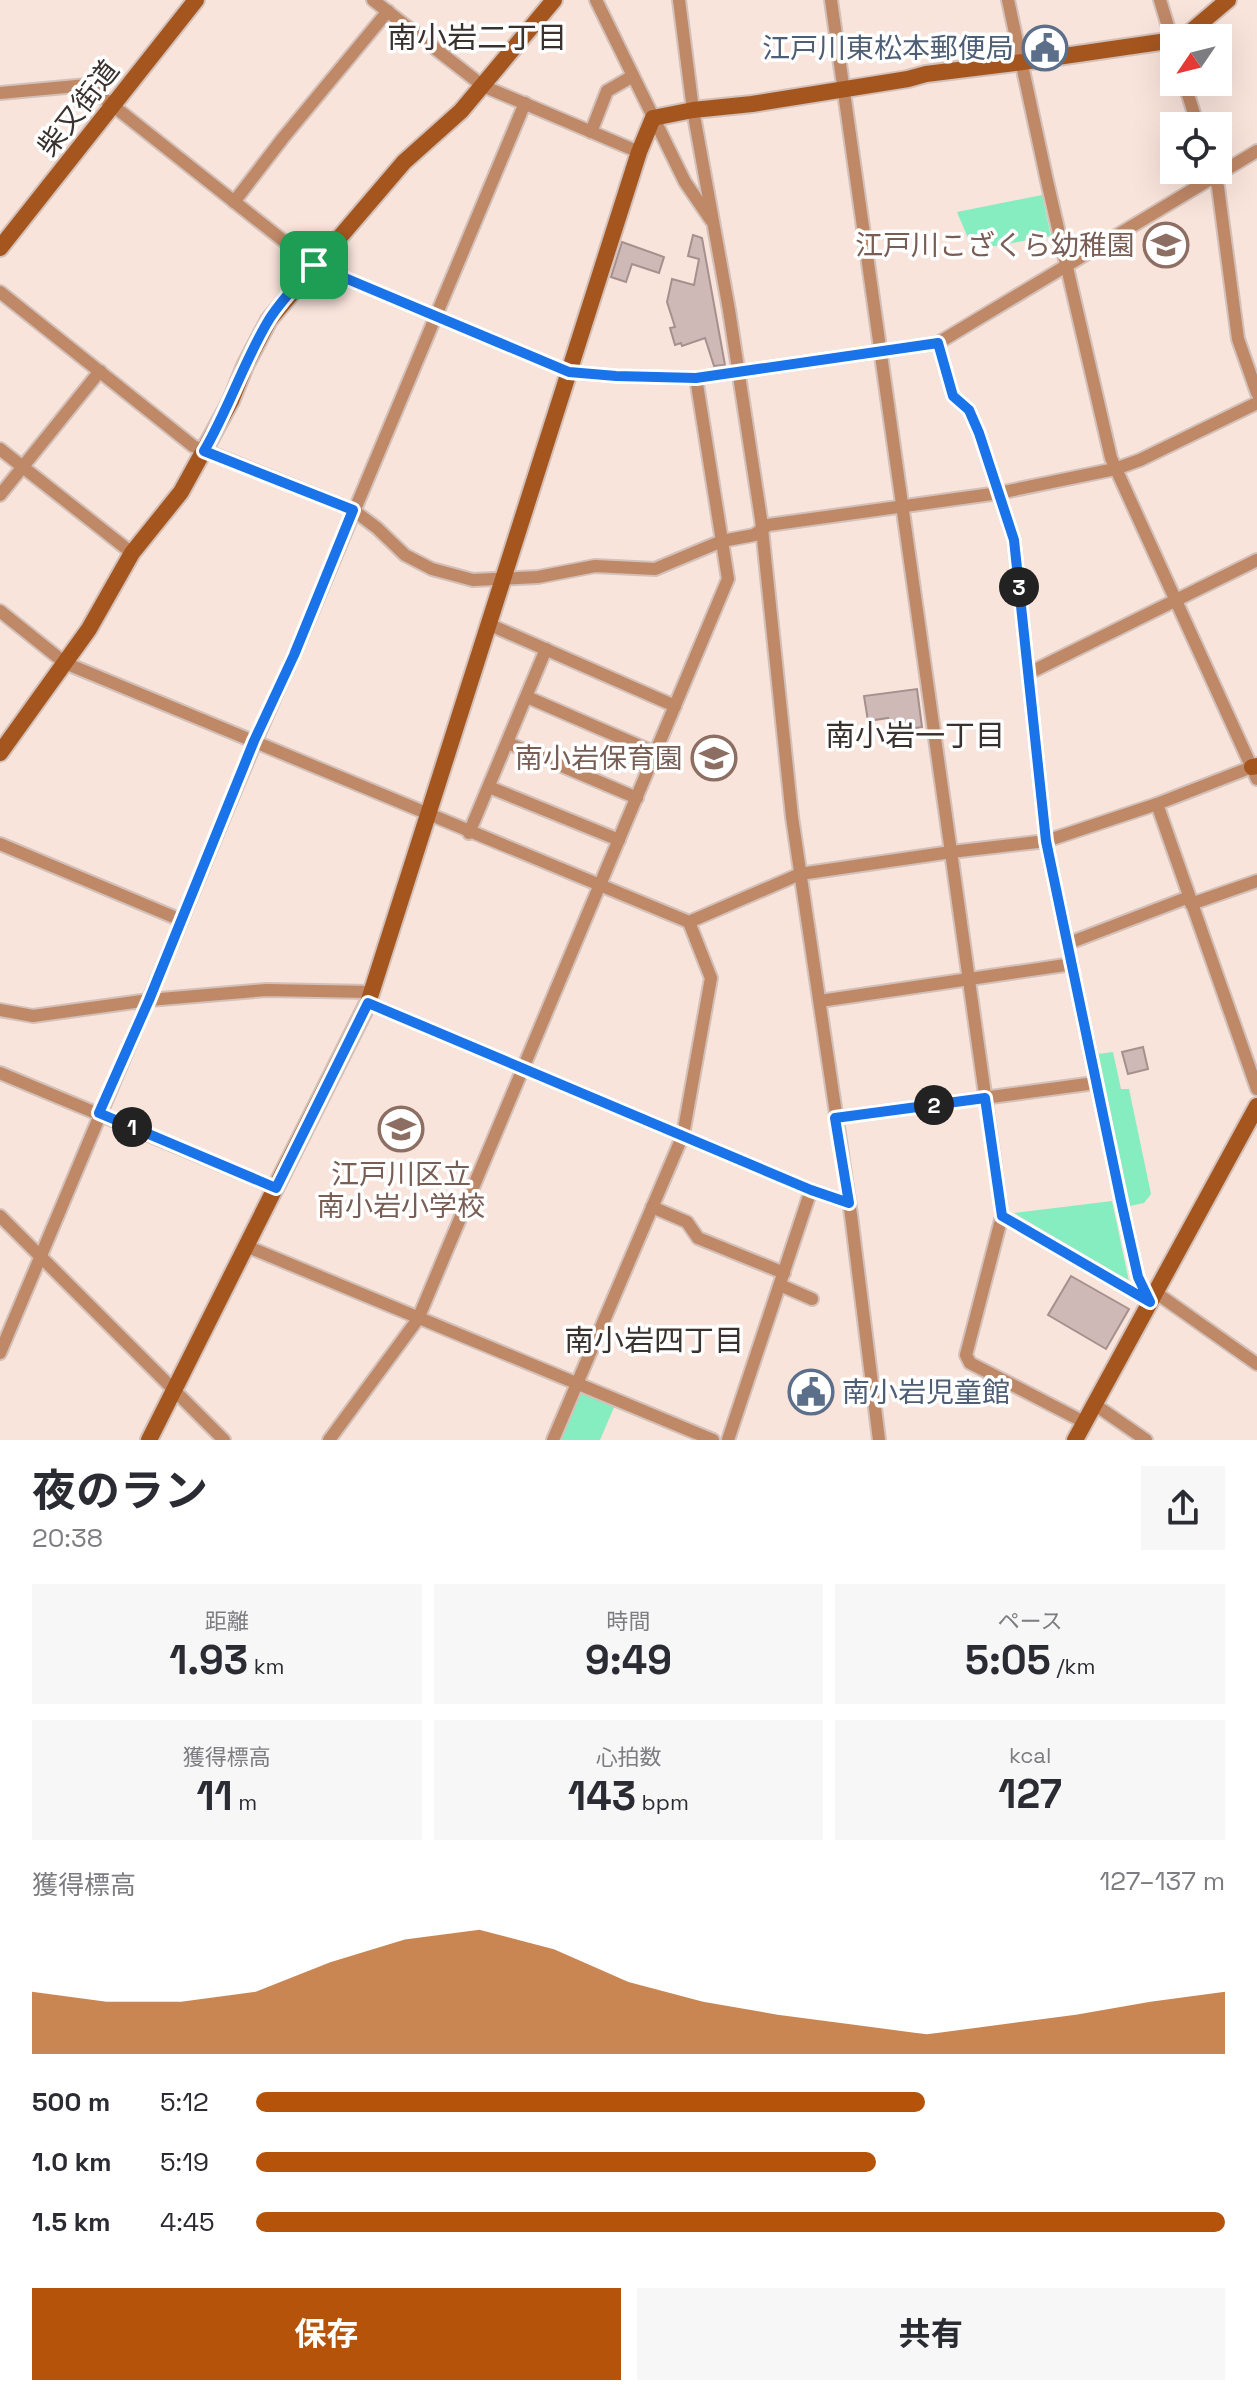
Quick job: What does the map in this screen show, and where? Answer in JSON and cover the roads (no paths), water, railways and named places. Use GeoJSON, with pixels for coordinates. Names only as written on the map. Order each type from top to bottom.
{"type":"FeatureCollection","features":[{"type":"Feature","properties":{"kind":"street","name":"柴又街道"},"geometry":{"type":"LineString","coordinates":[[0,248],[196,0]]}},
{"type":"Feature","properties":{"kind":"street"},"geometry":{"type":"LineString","coordinates":[[373,0],[483,86],[639,152]]}},
{"type":"Feature","properties":{"kind":"street"},"geometry":{"type":"LineString","coordinates":[[0,753],[89,629],[132,553],[181,492],[231,401],[269,320],[404,162],[461,111],[554,0]]}},
{"type":"Feature","properties":{"kind":"street"},"geometry":{"type":"LineString","coordinates":[[596,0],[685,182],[714,224]]}},
{"type":"Feature","properties":{"kind":"street"},"geometry":{"type":"LineString","coordinates":[[679,0],[693,110],[762,530],[800,874],[849,1203],[879,1440]]}},
{"type":"Feature","properties":{"kind":"street"},"geometry":{"type":"LineString","coordinates":[[831,0],[854,146],[1002,1216],[966,1355],[970,1363],[1084,1422]]}},
{"type":"Feature","properties":{"kind":"street"},"geometry":{"type":"LineString","coordinates":[[0,611],[65,663],[689,922],[800,874],[1046,841],[1255,771],[1115,469],[1008,0]]}},
{"type":"Feature","properties":{"kind":"street"},"geometry":{"type":"LineString","coordinates":[[1160,0],[1169,24]]}},
{"type":"Feature","properties":{"kind":"street"},"geometry":{"type":"LineString","coordinates":[[1200,24],[1228,0]]}},
{"type":"Feature","properties":{"kind":"street"},"geometry":{"type":"LineString","coordinates":[[234,202],[388,11]]}},
{"type":"Feature","properties":{"kind":"street"},"geometry":{"type":"LineString","coordinates":[[653,118],[926,74],[1160,43]]}},
{"type":"Feature","properties":{"kind":"street"},"geometry":{"type":"LineString","coordinates":[[591,132],[607,91],[633,76]]}},
{"type":"Feature","properties":{"kind":"street"},"geometry":{"type":"LineString","coordinates":[[0,93],[87,85],[314,265],[569,372],[616,376],[696,378],[938,343],[1195,184]]}},
{"type":"Feature","properties":{"kind":"street"},"geometry":{"type":"LineString","coordinates":[[0,1353],[254,741],[294,655],[525,103]]}},
{"type":"Feature","properties":{"kind":"street"},"geometry":{"type":"LineString","coordinates":[[149,1440],[370,997],[639,152],[653,118]]}},
{"type":"Feature","properties":{"kind":"street"},"geometry":{"type":"LineString","coordinates":[[1232,164],[1257,151]]}},
{"type":"Feature","properties":{"kind":"street"},"geometry":{"type":"LineString","coordinates":[[1217,184],[1238,339],[1257,393]]}},
{"type":"Feature","properties":{"kind":"street"},"geometry":{"type":"LineString","coordinates":[[0,292],[193,446],[353,510],[405,555],[432,569],[473,580],[538,577],[595,566],[655,569],[722,541],[754,535],[768,525],[999,493],[1115,469],[1257,403]]}},
{"type":"Feature","properties":{"kind":"street"},"geometry":{"type":"LineString","coordinates":[[938,343],[953,396],[969,410],[1014,540],[1046,841],[1138,1277],[1152,1297]]}},
{"type":"Feature","properties":{"kind":"street"},"geometry":{"type":"LineString","coordinates":[[0,495],[100,371]]}},
{"type":"Feature","properties":{"kind":"street"},"geometry":{"type":"LineString","coordinates":[[329,1440],[418,1319],[728,579],[696,378]]}},
{"type":"Feature","properties":{"kind":"street"},"geometry":{"type":"LineString","coordinates":[[0,449],[132,553]]}},
{"type":"Feature","properties":{"kind":"street"},"geometry":{"type":"LineString","coordinates":[[1029,673],[1257,560]]}},
{"type":"Feature","properties":{"kind":"street"},"geometry":{"type":"LineString","coordinates":[[488,624],[675,706]]}},
{"type":"Feature","properties":{"kind":"street"},"geometry":{"type":"LineString","coordinates":[[469,833],[546,649]]}},
{"type":"Feature","properties":{"kind":"street"},"geometry":{"type":"LineString","coordinates":[[527,697],[656,753]]}},
{"type":"Feature","properties":{"kind":"street"},"geometry":{"type":"LineString","coordinates":[[508,743],[637,798]]}},
{"type":"Feature","properties":{"kind":"street"},"geometry":{"type":"LineString","coordinates":[[489,787],[619,840]]}},
{"type":"Feature","properties":{"kind":"street"},"geometry":{"type":"LineString","coordinates":[[1157,804],[1257,1089]]}},
{"type":"Feature","properties":{"kind":"street"},"geometry":{"type":"LineString","coordinates":[[1,846],[181,920]]}},
{"type":"Feature","properties":{"kind":"street"},"geometry":{"type":"LineString","coordinates":[[1069,943],[1257,881]]}},
{"type":"Feature","properties":{"kind":"street"},"geometry":{"type":"LineString","coordinates":[[553,1440],[683,1135],[711,978],[689,922]]}},
{"type":"Feature","properties":{"kind":"street"},"geometry":{"type":"LineString","coordinates":[[820,1001],[1072,964]]}},
{"type":"Feature","properties":{"kind":"street"},"geometry":{"type":"LineString","coordinates":[[0,1010],[33,1016],[149,1000],[266,990],[370,997],[522,1067],[811,1190],[849,1203]]}},
{"type":"Feature","properties":{"kind":"street"},"geometry":{"type":"LineString","coordinates":[[0,1073],[276,1188]]}},
{"type":"Feature","properties":{"kind":"street"},"geometry":{"type":"LineString","coordinates":[[835,1118],[1095,1083]]}},
{"type":"Feature","properties":{"kind":"street"},"geometry":{"type":"LineString","coordinates":[[1075,1440],[1257,1106]]}},
{"type":"Feature","properties":{"kind":"street"},"geometry":{"type":"LineString","coordinates":[[728,1440],[811,1190]]}},
{"type":"Feature","properties":{"kind":"street"},"geometry":{"type":"LineString","coordinates":[[652,1207],[687,1222],[698,1238],[782,1279],[812,1299]]}},
{"type":"Feature","properties":{"kind":"street"},"geometry":{"type":"LineString","coordinates":[[0,1216],[224,1440]]}},
{"type":"Feature","properties":{"kind":"street"},"geometry":{"type":"LineString","coordinates":[[1002,1216],[1152,1297],[1257,1364]]}},
{"type":"Feature","properties":{"kind":"street"},"geometry":{"type":"LineString","coordinates":[[246,1246],[713,1440]]}},
{"type":"Feature","properties":{"kind":"street"},"geometry":{"type":"LineString","coordinates":[[1094,1404],[1146,1440]]}},
{"type":"Feature","properties":{"kind":"place","name":"江戸川東松本郵便局"},"geometry":{"type":"Point","coordinates":[1045,48]}},
{"type":"Feature","properties":{"kind":"place","name":"江戸川こざくら幼稚園"},"geometry":{"type":"Point","coordinates":[1166,245]}},
{"type":"Feature","properties":{"kind":"place","name":"南小岩保育園"},"geometry":{"type":"Point","coordinates":[714,758]}},
{"type":"Feature","properties":{"kind":"place","name":"江戸川区立 南小岩小学校"},"geometry":{"type":"Point","coordinates":[401,1129]}},
{"type":"Feature","properties":{"kind":"place","name":"南小岩児童館"},"geometry":{"type":"Point","coordinates":[811,1392]}},
{"type":"Feature","properties":{"kind":"district","name":"南小岩二丁目"},"geometry":{"type":"Point","coordinates":[477,37]}},
{"type":"Feature","properties":{"kind":"district","name":"南小岩一丁目"},"geometry":{"type":"Point","coordinates":[915,735]}},
{"type":"Feature","properties":{"kind":"district","name":"南小岩四丁目"},"geometry":{"type":"Point","coordinates":[654,1340]}}]}
